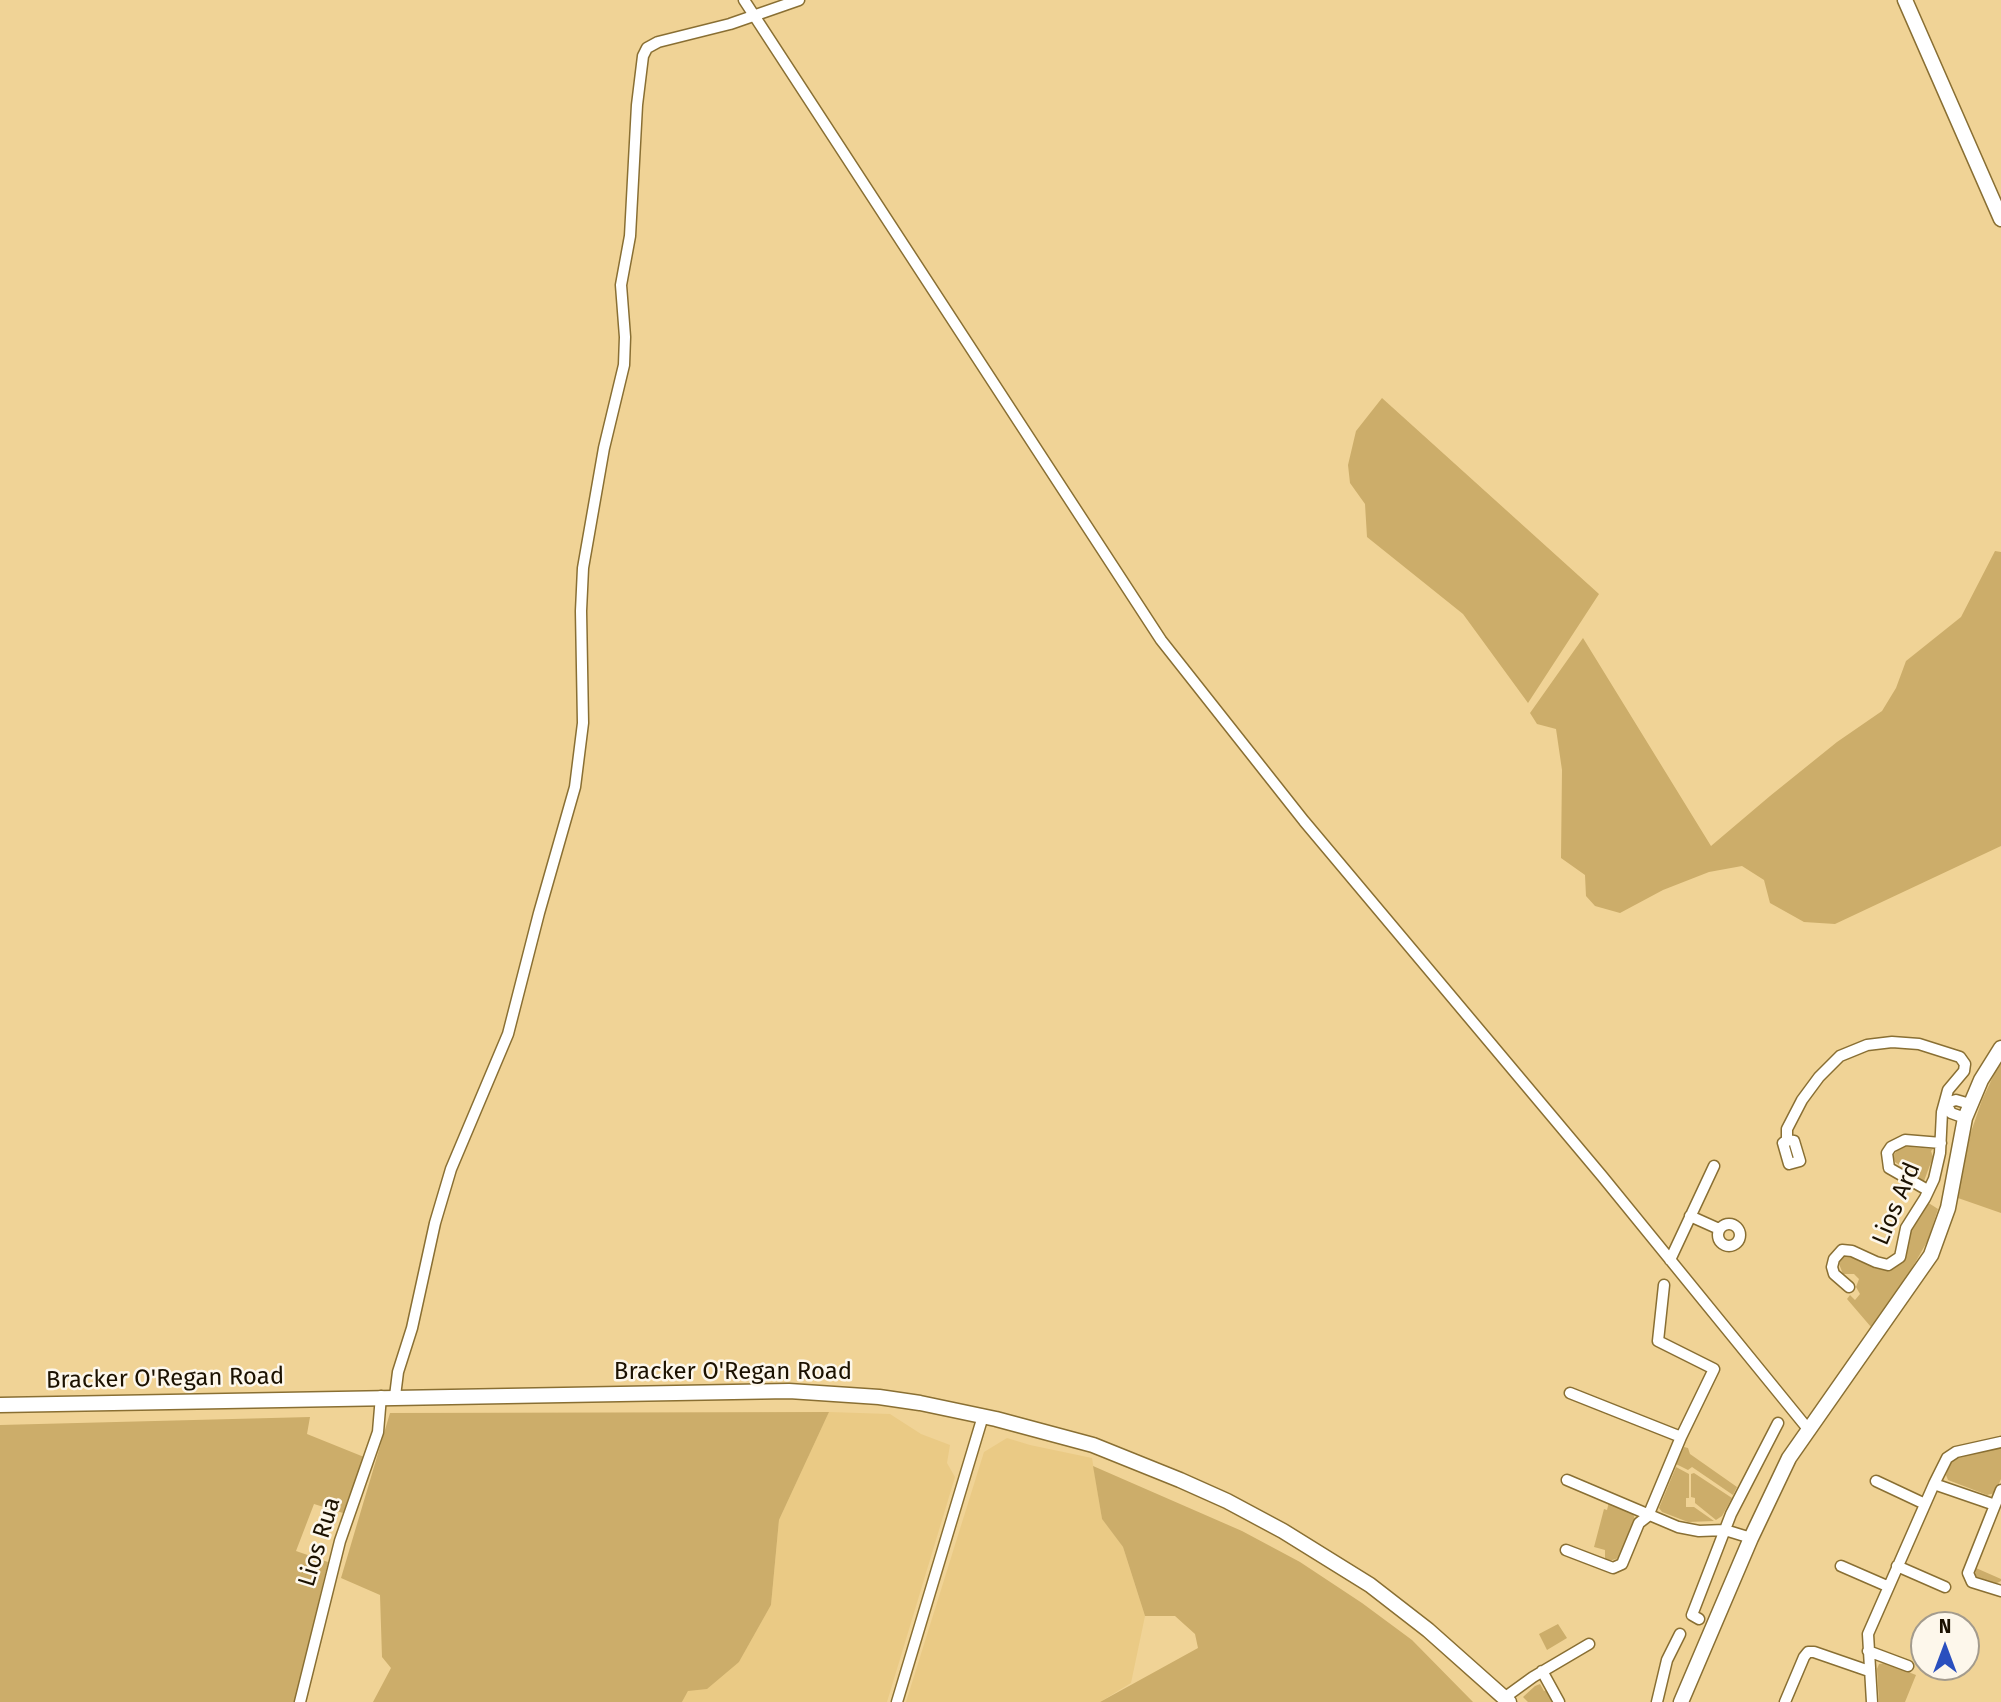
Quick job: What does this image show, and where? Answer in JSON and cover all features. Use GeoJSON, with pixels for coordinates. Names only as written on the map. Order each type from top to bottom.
{"type":"FeatureCollection","features":[{"type":"Feature","properties":{"kind":"main road"},"geometry":{"type":"LineString","coordinates":[[1905,0],[2001,219]]}},
{"type":"Feature","properties":{"kind":"main road"},"geometry":{"type":"LineString","coordinates":[[1681,1702],[1751,1538],[1789,1458],[1931,1255],[1948,1208],[1968,1111],[1981,1080],[2001,1048]]}},
{"type":"Feature","properties":{"kind":"main road","name":"Bracker O'Regan Road"},"geometry":{"type":"LineString","coordinates":[[0,1405],[388,1396],[800,1391],[880,1397],[983,1416],[1093,1445],[1133,1460],[1227,1501],[1283,1531],[1370,1585],[1402,1609],[1506,1700]]}},
{"type":"Feature","properties":{"kind":"street"},"geometry":{"type":"LineString","coordinates":[[744,0],[1161,640],[1296,811],[1808,1429]]}},
{"type":"Feature","properties":{"kind":"street","name":"Lios Rua"},"geometry":{"type":"LineString","coordinates":[[300,1702],[340,1541],[412,1328],[435,1223],[451,1170],[508,1034],[538,913],[575,787],[583,723],[582,578],[604,448],[624,365],[621,285],[631,236],[638,94],[643,56],[647,48],[658,42],[755,16],[799,0]]}},
{"type":"Feature","properties":{"kind":"street","name":"Lios Ard"},"geometry":{"type":"LineString","coordinates":[[1787,1140],[1787,1129],[1792,1118],[1819,1077],[1840,1056],[1867,1045],[1892,1042],[1919,1044],[1961,1057],[1965,1064],[1964,1071],[1948,1090],[1940,1122],[1941,1143],[1934,1179],[1906,1228],[1900,1257],[1888,1265],[1852,1251],[1842,1250],[1834,1259],[1832,1267],[1834,1274],[1849,1287]]}},
{"type":"Feature","properties":{"kind":"street"},"geometry":{"type":"LineString","coordinates":[[1946,1103],[1956,1100],[1968,1111]]}},
{"type":"Feature","properties":{"kind":"street"},"geometry":{"type":"LineString","coordinates":[[1924,1188],[1909,1176],[1889,1168],[1887,1153],[1891,1147],[1905,1139],[1941,1143]]}},
{"type":"Feature","properties":{"kind":"street"},"geometry":{"type":"LineString","coordinates":[[1670,1260],[1714,1166]]}},
{"type":"Feature","properties":{"kind":"street"},"geometry":{"type":"LineString","coordinates":[[1690,1216],[1719,1229]]}},
{"type":"Feature","properties":{"kind":"street"},"geometry":{"type":"LineString","coordinates":[[1566,1550],[1613,1568],[1622,1564],[1639,1523],[1648,1516],[1714,1368],[1658,1341],[1664,1285]]}},
{"type":"Feature","properties":{"kind":"street"},"geometry":{"type":"LineString","coordinates":[[1570,1393],[1681,1437]]}},
{"type":"Feature","properties":{"kind":"street"},"geometry":{"type":"LineString","coordinates":[[897,1702],[983,1416]]}},
{"type":"Feature","properties":{"kind":"street"},"geometry":{"type":"LineString","coordinates":[[1699,1619],[1692,1615],[1731,1514],[1778,1423]]}},
{"type":"Feature","properties":{"kind":"street"},"geometry":{"type":"LineString","coordinates":[[1872,1702],[1868,1634],[1934,1483],[1947,1458],[1956,1452],[2001,1442]]}},
{"type":"Feature","properties":{"kind":"street"},"geometry":{"type":"LineString","coordinates":[[1567,1480],[1648,1516],[1686,1529],[1726,1530],[1751,1538]]}},
{"type":"Feature","properties":{"kind":"street"},"geometry":{"type":"LineString","coordinates":[[1876,1482],[1925,1504]]}},
{"type":"Feature","properties":{"kind":"street"},"geometry":{"type":"LineString","coordinates":[[1934,1483],[1995,1505]]}},
{"type":"Feature","properties":{"kind":"street"},"geometry":{"type":"LineString","coordinates":[[2001,1490],[1968,1576],[1972,1582],[2001,1591]]}},
{"type":"Feature","properties":{"kind":"street"},"geometry":{"type":"LineString","coordinates":[[1841,1566],[1887,1587]]}},
{"type":"Feature","properties":{"kind":"street"},"geometry":{"type":"LineString","coordinates":[[1897,1566],[1945,1587]]}},
{"type":"Feature","properties":{"kind":"street"},"geometry":{"type":"LineString","coordinates":[[1657,1702],[1667,1660],[1680,1634]]}},
{"type":"Feature","properties":{"kind":"street"},"geometry":{"type":"LineString","coordinates":[[1506,1700],[1542,1671],[1589,1644]]}},
{"type":"Feature","properties":{"kind":"street"},"geometry":{"type":"LineString","coordinates":[[1675,1644],[1688,1648]]}},
{"type":"Feature","properties":{"kind":"street"},"geometry":{"type":"LineString","coordinates":[[1868,1651],[1908,1666]]}},
{"type":"Feature","properties":{"kind":"street"},"geometry":{"type":"LineString","coordinates":[[1785,1702],[1808,1652],[1869,1671]]}},
{"type":"Feature","properties":{"kind":"street"},"geometry":{"type":"LineString","coordinates":[[1542,1671],[1559,1702]]}},
{"type":"Feature","properties":{"kind":"shaded area"},"geometry":{"type":"Polygon","coordinates":[[[1382,398],[1599,594],[1528,703],[1463,614],[1367,537],[1365,504],[1350,483],[1348,465],[1356,431],[1382,398]]]}},
{"type":"Feature","properties":{"kind":"shaded area"},"geometry":{"type":"Polygon","coordinates":[[[1995,551],[2001,552],[2001,846],[1835,924],[1804,922],[1770,903],[1764,880],[1742,866],[1709,872],[1663,890],[1620,913],[1595,906],[1586,896],[1585,875],[1561,858],[1562,770],[1556,729],[1537,724],[1530,713],[1583,638],[1711,846],[1837,742],[1882,711],[1896,688],[1906,661],[1961,617],[1995,551]]]}},
{"type":"Feature","properties":{"kind":"shaded area"},"geometry":{"type":"Polygon","coordinates":[[[1999,1064],[2001,1213],[1958,1198],[1970,1135],[1982,1100],[1999,1064]]]}},
{"type":"Feature","properties":{"kind":"shaded area"},"geometry":{"type":"Polygon","coordinates":[[[1900,1146],[1933,1149],[1933,1157],[1924,1181],[1918,1178],[1916,1168],[1910,1164],[1904,1168],[1895,1162],[1893,1156],[1900,1146]]]}},
{"type":"Feature","properties":{"kind":"shaded area"},"geometry":{"type":"Polygon","coordinates":[[[1927,1202],[1938,1209],[1928,1240],[1911,1270],[1871,1327],[1847,1299],[1850,1295],[1855,1300],[1860,1294],[1856,1287],[1859,1279],[1854,1274],[1843,1274],[1840,1258],[1844,1253],[1887,1267],[1927,1202]]]}},
{"type":"Feature","properties":{"kind":"shaded area"},"geometry":{"type":"Polygon","coordinates":[[[829,1412],[890,1414],[921,1434],[950,1445],[947,1463],[955,1477],[887,1702],[682,1702],[688,1691],[739,1662],[771,1605],[779,1520],[829,1412]]]}},
{"type":"Feature","properties":{"kind":"shaded area"},"geometry":{"type":"Polygon","coordinates":[[[829,1412],[779,1520],[771,1605],[739,1662],[707,1689],[688,1691],[682,1702],[373,1702],[391,1668],[382,1657],[380,1595],[341,1578],[390,1413],[829,1412]]]}},
{"type":"Feature","properties":{"kind":"shaded area"},"geometry":{"type":"Polygon","coordinates":[[[310,1417],[307,1434],[364,1457],[343,1513],[314,1504],[296,1551],[328,1562],[295,1702],[0,1702],[0,1425],[310,1417]]]}},
{"type":"Feature","properties":{"kind":"shaded area"},"geometry":{"type":"Polygon","coordinates":[[[1007,1438],[1092,1458],[1102,1519],[1123,1547],[1145,1616],[1131,1683],[1100,1702],[906,1702],[984,1452],[1007,1438]]]}},
{"type":"Feature","properties":{"kind":"shaded area"},"geometry":{"type":"Polygon","coordinates":[[[2001,1444],[2001,1479],[1995,1493],[1987,1495],[1948,1480],[1946,1475],[1951,1459],[2001,1444]]]}},
{"type":"Feature","properties":{"kind":"shaded area"},"geometry":{"type":"Polygon","coordinates":[[[1684,1447],[1737,1487],[1733,1495],[1692,1467],[1688,1470],[1676,1464],[1684,1447]]]}},
{"type":"Feature","properties":{"kind":"shaded area"},"geometry":{"type":"Polygon","coordinates":[[[1093,1466],[1242,1531],[1300,1562],[1412,1640],[1473,1702],[1100,1702],[1198,1648],[1195,1634],[1175,1616],[1145,1616],[1123,1547],[1102,1519],[1093,1466]]]}},
{"type":"Feature","properties":{"kind":"shaded area"},"geometry":{"type":"Polygon","coordinates":[[[1676,1467],[1689,1474],[1689,1498],[1686,1498],[1686,1507],[1694,1507],[1714,1521],[1688,1522],[1662,1512],[1659,1508],[1676,1467]]]}},
{"type":"Feature","properties":{"kind":"shaded area"},"geometry":{"type":"Polygon","coordinates":[[[1694,1473],[1732,1498],[1722,1516],[1716,1520],[1691,1497],[1691,1474],[1694,1473]]]}},
{"type":"Feature","properties":{"kind":"shaded area"},"geometry":{"type":"Polygon","coordinates":[[[1609,1502],[1633,1513],[1635,1520],[1619,1558],[1609,1561],[1605,1560],[1605,1550],[1594,1547],[1604,1509],[1607,1510],[1609,1502]]]}},
{"type":"Feature","properties":{"kind":"shaded area"},"geometry":{"type":"Polygon","coordinates":[[[1976,1568],[2001,1581],[1995,1584],[1975,1576],[1976,1568]]]}},
{"type":"Feature","properties":{"kind":"shaded area"},"geometry":{"type":"Polygon","coordinates":[[[1558,1624],[1567,1638],[1547,1650],[1539,1634],[1558,1624]]]}},
{"type":"Feature","properties":{"kind":"shaded area"},"geometry":{"type":"Polygon","coordinates":[[[1885,1663],[1910,1673],[1910,1681],[1914,1681],[1905,1702],[1879,1702],[1879,1664],[1885,1663]]]}},
{"type":"Feature","properties":{"kind":"shaded area"},"geometry":{"type":"Polygon","coordinates":[[[1540,1684],[1544,1691],[1548,1690],[1554,1702],[1528,1702],[1523,1697],[1540,1684]]]}}]}
